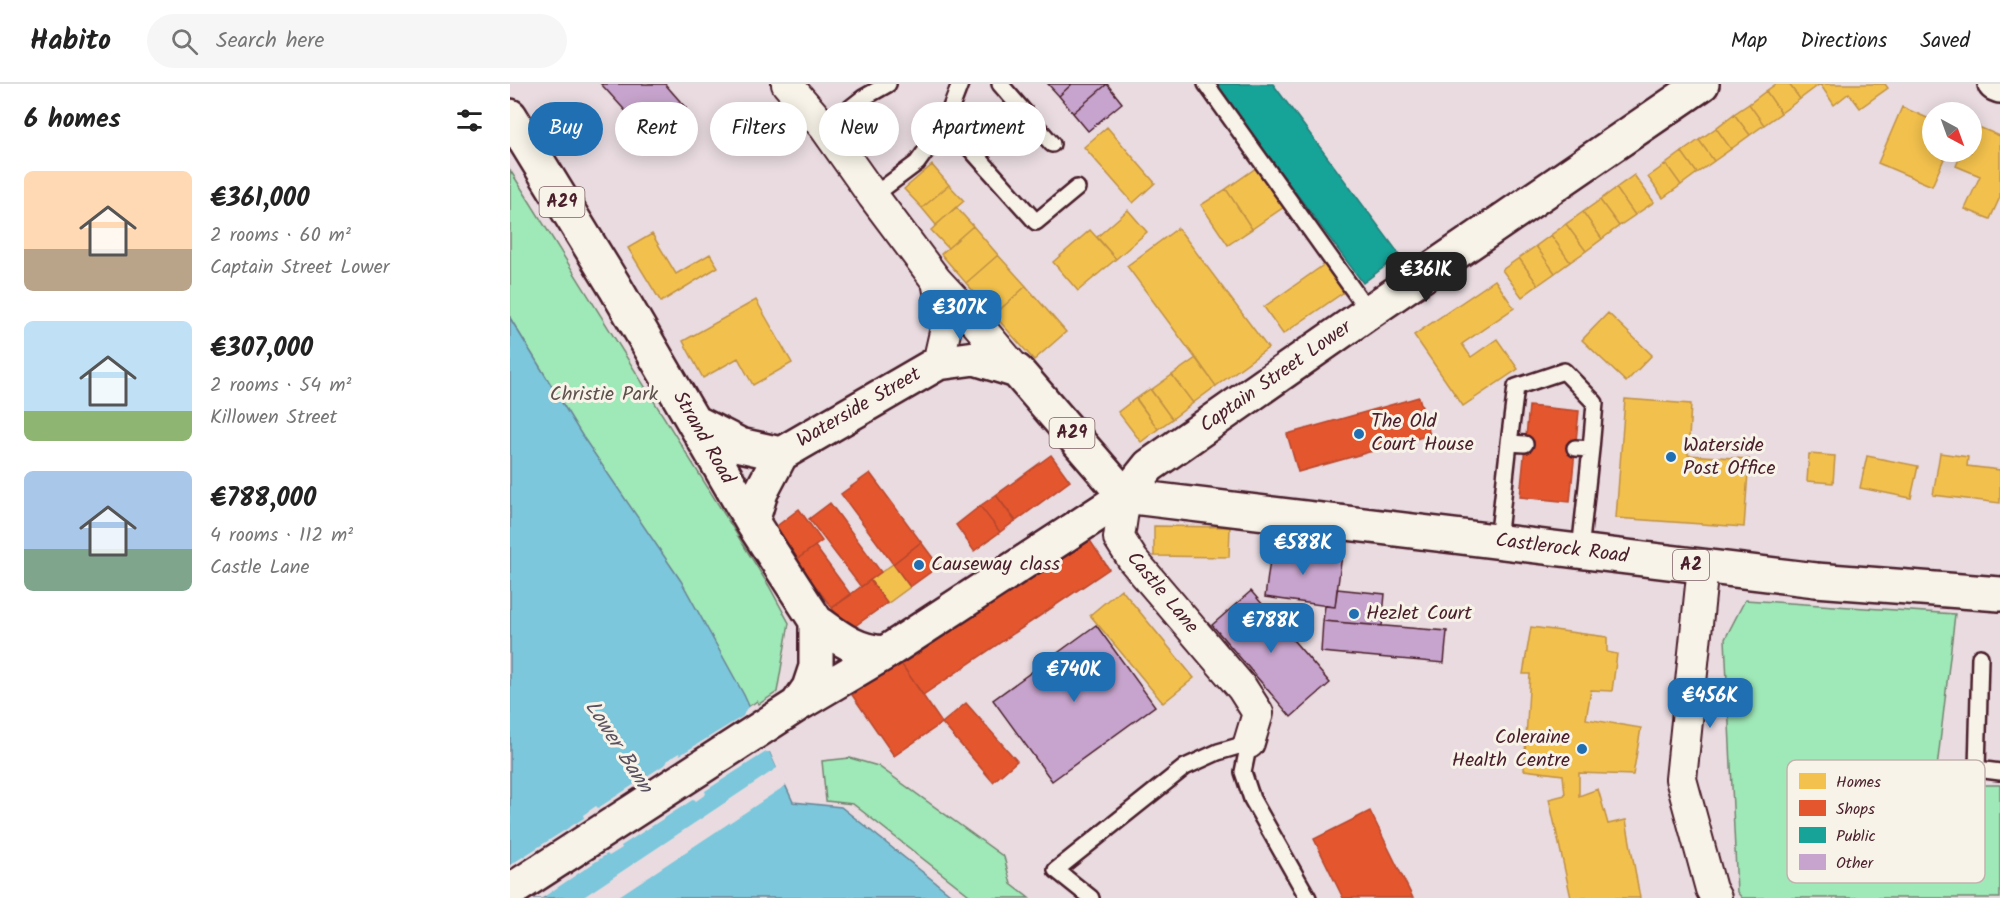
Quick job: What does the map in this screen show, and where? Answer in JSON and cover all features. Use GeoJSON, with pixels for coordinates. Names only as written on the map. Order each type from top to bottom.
{"type":"FeatureCollection","features":[{"type":"Feature","properties":{"kind":"main road","name":"Captain Street Lower"},"geometry":{"type":"LineString","coordinates":[[1125,496],[1149,466],[1701,84]]}},
{"type":"Feature","properties":{"kind":"main road"},"geometry":{"type":"LineString","coordinates":[[1995,84],[2000,86]]}},
{"type":"Feature","properties":{"kind":"main road","name":"Strand Road"},"geometry":{"type":"LineString","coordinates":[[510,116],[615,287],[752,522],[816,621]]}},
{"type":"Feature","properties":{"kind":"main road"},"geometry":{"type":"LineString","coordinates":[[938,363],[975,358],[1017,371]]}},
{"type":"Feature","properties":{"kind":"main road","name":"Waterside Street"},"geometry":{"type":"LineString","coordinates":[[752,522],[761,492],[781,454],[938,363]]}},
{"type":"Feature","properties":{"kind":"main road","name":"A29"},"geometry":{"type":"LineString","coordinates":[[1017,371],[1125,496]]}},
{"type":"Feature","properties":{"kind":"main road","name":"Waterside Street"},"geometry":{"type":"LineString","coordinates":[[693,421],[740,445],[781,454]]}},
{"type":"Feature","properties":{"kind":"main road"},"geometry":{"type":"LineString","coordinates":[[510,891],[797,705],[809,688],[823,677],[885,653],[1125,496]]}},
{"type":"Feature","properties":{"kind":"main road","name":"Castlerock Road"},"geometry":{"type":"LineString","coordinates":[[1125,496],[1816,580],[2000,594]]}},
{"type":"Feature","properties":{"kind":"main road"},"geometry":{"type":"LineString","coordinates":[[816,621],[849,645],[870,652],[885,653]]}},
{"type":"Feature","properties":{"kind":"main road"},"geometry":{"type":"LineString","coordinates":[[816,621],[823,677]]}},
{"type":"Feature","properties":{"kind":"street"},"geometry":{"type":"LineString","coordinates":[[787,84],[819,121]]}},
{"type":"Feature","properties":{"kind":"street"},"geometry":{"type":"LineString","coordinates":[[845,156],[936,280],[1017,371]]}},
{"type":"Feature","properties":{"kind":"street"},"geometry":{"type":"LineString","coordinates":[[936,280],[946,328],[938,363]]}},
{"type":"Feature","properties":{"kind":"street","name":"Castle Lane"},"geometry":{"type":"LineString","coordinates":[[1125,496],[1119,538],[1133,560],[1242,688],[1258,713],[1250,743]]}},
{"type":"Feature","properties":{"kind":"street"},"geometry":{"type":"LineString","coordinates":[[1703,566],[1681,779],[1711,889],[1716,898]]}},
{"type":"Feature","properties":{"kind":"lane"},"geometry":{"type":"LineString","coordinates":[[858,102],[888,84]]}},
{"type":"Feature","properties":{"kind":"lane"},"geometry":{"type":"LineString","coordinates":[[953,102],[960,84]]}},
{"type":"Feature","properties":{"kind":"lane"},"geometry":{"type":"LineString","coordinates":[[1000,84],[1052,144]]}},
{"type":"Feature","properties":{"kind":"lane"},"geometry":{"type":"LineString","coordinates":[[1206,84],[1369,312]]}},
{"type":"Feature","properties":{"kind":"lane"},"geometry":{"type":"LineString","coordinates":[[873,196],[917,163],[922,156]]}},
{"type":"Feature","properties":{"kind":"lane"},"geometry":{"type":"LineString","coordinates":[[977,156],[1036,222],[1077,188]]}},
{"type":"Feature","properties":{"kind":"lane"},"geometry":{"type":"LineString","coordinates":[[1498,542],[1516,387],[1564,371],[1595,403],[1583,449],[1580,551]]}},
{"type":"Feature","properties":{"kind":"lane"},"geometry":{"type":"LineString","coordinates":[[1509,443],[1525,444]]}},
{"type":"Feature","properties":{"kind":"lane"},"geometry":{"type":"LineString","coordinates":[[1977,760],[1980,657]]}},
{"type":"Feature","properties":{"kind":"lane"},"geometry":{"type":"LineString","coordinates":[[1091,898],[1056,870],[1185,767],[1218,752],[1250,743],[1243,772],[1252,799],[1308,898]]}},
{"type":"Feature","properties":{"kind":"lane"},"geometry":{"type":"LineString","coordinates":[[1985,770],[2000,772]]}},
{"type":"Feature","properties":{"kind":"green space","name":"Christie Park"},"geometry":{"type":"Polygon","coordinates":[[[510,170],[769,586],[789,623],[777,692],[759,704],[757,701],[746,709],[510,318],[510,170]]]}},
{"type":"Feature","properties":{"kind":"green space"},"geometry":{"type":"Polygon","coordinates":[[[1745,600],[1955,614],[1938,760],[1787,760],[1787,883],[1985,883],[1985,785],[2000,785],[2000,898],[1742,898],[1737,892],[1725,639],[1745,600]]]}},
{"type":"Feature","properties":{"kind":"green space"},"geometry":{"type":"Polygon","coordinates":[[[850,758],[878,766],[1004,857],[1011,884],[1029,898],[973,898],[853,804],[826,801],[822,761],[850,758]]]}},
{"type":"Feature","properties":{"kind":"water","name":"Lower Bann"},"geometry":{"type":"Polygon","coordinates":[[[510,318],[583,437],[681,581],[744,695],[793,802],[841,807],[955,898],[523,898],[510,880],[510,318]]]}},
{"type":"Feature","properties":{"kind":"pier"},"geometry":{"type":"Polygon","coordinates":[[[752,705],[788,784],[616,898],[582,898],[777,768],[770,752],[766,752],[705,791],[706,794],[696,801],[694,799],[542,898],[519,898],[510,885],[510,865],[584,818],[583,815],[596,806],[598,808],[667,763],[666,761],[679,753],[680,755],[743,716],[746,709],[752,705]]]}},
{"type":"Feature","properties":{"kind":"building: Homes"},"geometry":{"type":"Polygon","coordinates":[[[1776,84],[1789,84],[1800,99],[1781,113],[1766,91],[1776,84]]]}},
{"type":"Feature","properties":{"kind":"building: Homes"},"geometry":{"type":"Polygon","coordinates":[[[1789,84],[1820,84],[1800,99],[1789,84]]]}},
{"type":"Feature","properties":{"kind":"building: Homes"},"geometry":{"type":"Polygon","coordinates":[[[1820,84],[1885,84],[1888,88],[1860,108],[1849,93],[1834,105],[1820,84]]]}},
{"type":"Feature","properties":{"kind":"building: Homes"},"geometry":{"type":"Polygon","coordinates":[[[1766,91],[1781,113],[1764,125],[1749,104],[1766,91]]]}},
{"type":"Feature","properties":{"kind":"building: Homes"},"geometry":{"type":"Polygon","coordinates":[[[1749,104],[1764,125],[1750,135],[1734,114],[1749,104]]]}},
{"type":"Feature","properties":{"kind":"building: Homes"},"geometry":{"type":"Polygon","coordinates":[[[1902,107],[1922,116],[1922,162],[1943,162],[1932,186],[1878,163],[1902,107]]]}},
{"type":"Feature","properties":{"kind":"building: Homes"},"geometry":{"type":"Polygon","coordinates":[[[1734,114],[1750,135],[1731,149],[1716,128],[1734,114]]]}},
{"type":"Feature","properties":{"kind":"building: Homes"},"geometry":{"type":"Polygon","coordinates":[[[1107,127],[1155,183],[1133,203],[1084,147],[1107,127]]]}},
{"type":"Feature","properties":{"kind":"building: Homes"},"geometry":{"type":"Polygon","coordinates":[[[1716,128],[1731,149],[1714,161],[1699,140],[1716,128]]]}},
{"type":"Feature","properties":{"kind":"building: Homes"},"geometry":{"type":"Polygon","coordinates":[[[1982,128],[2000,136],[2000,197],[1990,219],[1965,209],[1980,176],[1956,166],[1958,162],[1982,162],[1982,128]]]}},
{"type":"Feature","properties":{"kind":"building: Homes"},"geometry":{"type":"Polygon","coordinates":[[[1699,140],[1714,161],[1697,173],[1682,152],[1699,140]]]}},
{"type":"Feature","properties":{"kind":"building: Homes"},"geometry":{"type":"Polygon","coordinates":[[[1682,152],[1697,173],[1681,185],[1666,164],[1682,152]]]}},
{"type":"Feature","properties":{"kind":"building: Homes"},"geometry":{"type":"Polygon","coordinates":[[[1666,164],[1681,185],[1663,198],[1648,177],[1666,164]]]}},
{"type":"Feature","properties":{"kind":"building: Homes"},"geometry":{"type":"Polygon","coordinates":[[[932,165],[949,185],[922,208],[904,189],[932,165]]]}},
{"type":"Feature","properties":{"kind":"building: Homes"},"geometry":{"type":"Polygon","coordinates":[[[1256,168],[1284,207],[1252,229],[1226,189],[1256,168]]]}},
{"type":"Feature","properties":{"kind":"building: Homes"},"geometry":{"type":"Polygon","coordinates":[[[1634,175],[1654,202],[1635,215],[1616,188],[1634,175]]]}},
{"type":"Feature","properties":{"kind":"building: Homes"},"geometry":{"type":"Polygon","coordinates":[[[949,185],[964,201],[936,225],[922,208],[949,185]]]}},
{"type":"Feature","properties":{"kind":"building: Homes"},"geometry":{"type":"Polygon","coordinates":[[[1616,188],[1635,215],[1619,226],[1600,200],[1616,188]]]}},
{"type":"Feature","properties":{"kind":"building: Homes"},"geometry":{"type":"Polygon","coordinates":[[[1226,189],[1252,229],[1228,245],[1201,205],[1226,189]]]}},
{"type":"Feature","properties":{"kind":"building: Homes"},"geometry":{"type":"Polygon","coordinates":[[[1600,200],[1619,226],[1602,239],[1583,212],[1600,200]]]}},
{"type":"Feature","properties":{"kind":"building: Homes"},"geometry":{"type":"Polygon","coordinates":[[[956,207],[973,226],[948,248],[931,230],[956,207]]]}},
{"type":"Feature","properties":{"kind":"building: Homes"},"geometry":{"type":"Polygon","coordinates":[[[1128,210],[1147,232],[1116,259],[1097,237],[1128,210]]]}},
{"type":"Feature","properties":{"kind":"building: Homes"},"geometry":{"type":"Polygon","coordinates":[[[1583,212],[1602,239],[1586,251],[1566,224],[1583,212]]]}},
{"type":"Feature","properties":{"kind":"building: Homes"},"geometry":{"type":"Polygon","coordinates":[[[1566,224],[1586,251],[1570,262],[1551,235],[1566,224]]]}},
{"type":"Feature","properties":{"kind":"building: Homes"},"geometry":{"type":"Polygon","coordinates":[[[973,226],[998,255],[966,283],[941,254],[973,226]]]}},
{"type":"Feature","properties":{"kind":"building: Homes"},"geometry":{"type":"Polygon","coordinates":[[[1178,228],[1268,348],[1216,386],[1127,266],[1178,228]]]}},
{"type":"Feature","properties":{"kind":"building: Homes"},"geometry":{"type":"Polygon","coordinates":[[[1090,230],[1116,259],[1078,291],[1053,262],[1090,230]]]}},
{"type":"Feature","properties":{"kind":"building: Homes"},"geometry":{"type":"Polygon","coordinates":[[[652,234],[676,274],[710,254],[718,267],[661,302],[628,248],[652,234]]]}},
{"type":"Feature","properties":{"kind":"building: Homes"},"geometry":{"type":"Polygon","coordinates":[[[1551,235],[1570,262],[1555,273],[1536,246],[1551,235]]]}},
{"type":"Feature","properties":{"kind":"building: Homes"},"geometry":{"type":"Polygon","coordinates":[[[1536,246],[1555,273],[1538,285],[1519,258],[1536,246]]]}},
{"type":"Feature","properties":{"kind":"building: Homes"},"geometry":{"type":"Polygon","coordinates":[[[998,255],[1026,286],[994,315],[966,283],[998,255]]]}},
{"type":"Feature","properties":{"kind":"building: Homes"},"geometry":{"type":"Polygon","coordinates":[[[1519,258],[1538,285],[1522,297],[1502,270],[1519,258]]]}},
{"type":"Feature","properties":{"kind":"building: Homes"},"geometry":{"type":"Polygon","coordinates":[[[1325,264],[1344,292],[1283,334],[1264,307],[1325,264]]]}},
{"type":"Feature","properties":{"kind":"building: Homes"},"geometry":{"type":"Polygon","coordinates":[[[1495,280],[1514,308],[1462,344],[1471,357],[1497,339],[1518,369],[1463,406],[1414,335],[1495,280]]]}},
{"type":"Feature","properties":{"kind":"building: Homes"},"geometry":{"type":"Polygon","coordinates":[[[1026,286],[1066,332],[1034,360],[994,315],[1026,286]]]}},
{"type":"Feature","properties":{"kind":"building: Homes"},"geometry":{"type":"Polygon","coordinates":[[[756,300],[792,363],[753,385],[738,358],[703,378],[683,341],[756,300]]]}},
{"type":"Feature","properties":{"kind":"building: Homes"},"geometry":{"type":"Polygon","coordinates":[[[1608,313],[1652,355],[1626,382],[1582,340],[1608,313]]]}},
{"type":"Feature","properties":{"kind":"building: Homes"},"geometry":{"type":"Polygon","coordinates":[[[1196,358],[1216,386],[1193,403],[1172,375],[1196,358]]]}},
{"type":"Feature","properties":{"kind":"building: Homes"},"geometry":{"type":"Polygon","coordinates":[[[1172,375],[1193,403],[1172,419],[1151,390],[1172,375]]]}},
{"type":"Feature","properties":{"kind":"building: Homes"},"geometry":{"type":"Polygon","coordinates":[[[1150,389],[1172,419],[1158,429],[1136,399],[1150,389]]]}},
{"type":"Feature","properties":{"kind":"building: Homes"},"geometry":{"type":"Polygon","coordinates":[[[1136,398],[1158,429],[1141,442],[1118,412],[1136,398]]]}},
{"type":"Feature","properties":{"kind":"building: Homes"},"geometry":{"type":"Polygon","coordinates":[[[1625,399],[1691,404],[1688,455],[1749,459],[1744,527],[1616,518],[1625,399]]]}},
{"type":"Feature","properties":{"kind":"building: Homes"},"geometry":{"type":"Polygon","coordinates":[[[1940,453],[1968,457],[1967,466],[2000,470],[2000,503],[1933,495],[1940,453]]]}},
{"type":"Feature","properties":{"kind":"building: Homes"},"geometry":{"type":"Polygon","coordinates":[[[1809,454],[1835,456],[1833,483],[1807,481],[1809,454]]]}},
{"type":"Feature","properties":{"kind":"building: Homes"},"geometry":{"type":"Polygon","coordinates":[[[1867,456],[1918,466],[1911,498],[1860,488],[1867,456]]]}},
{"type":"Feature","properties":{"kind":"building: Homes"},"geometry":{"type":"Polygon","coordinates":[[[1154,526],[1230,527],[1229,557],[1154,556],[1154,526]]]}},
{"type":"Feature","properties":{"kind":"building: Homes"},"geometry":{"type":"Polygon","coordinates":[[[893,564],[910,587],[887,604],[870,580],[893,564]]]}},
{"type":"Feature","properties":{"kind":"building: Homes"},"geometry":{"type":"Polygon","coordinates":[[[1121,589],[1194,678],[1163,703],[1090,615],[1121,589]]]}},
{"type":"Feature","properties":{"kind":"building: Homes","name":"Coleraine Health Centre"},"geometry":{"type":"Polygon","coordinates":[[[1531,627],[1607,637],[1607,652],[1617,654],[1612,691],[1591,690],[1586,719],[1641,728],[1633,775],[1579,773],[1579,796],[1598,789],[1608,824],[1626,820],[1640,898],[1571,898],[1549,799],[1565,795],[1563,775],[1524,770],[1530,674],[1523,674],[1531,627]]]}},
{"type":"Feature","properties":{"kind":"building: Shops","name":"The Old Court House"},"geometry":{"type":"Polygon","coordinates":[[[1419,397],[1430,435],[1298,472],[1287,434],[1419,397]]]}},
{"type":"Feature","properties":{"kind":"building: Shops"},"geometry":{"type":"Polygon","coordinates":[[[1529,406],[1579,411],[1570,502],[1520,497],[1529,406]]]}},
{"type":"Feature","properties":{"kind":"building: Shops"},"geometry":{"type":"Polygon","coordinates":[[[1051,455],[1070,481],[1016,521],[996,495],[1051,455]]]}},
{"type":"Feature","properties":{"kind":"building: Shops"},"geometry":{"type":"Polygon","coordinates":[[[870,473],[921,542],[893,564],[841,494],[870,473]]]}},
{"type":"Feature","properties":{"kind":"building: Shops"},"geometry":{"type":"Polygon","coordinates":[[[996,495],[1015,521],[1000,532],[980,506],[996,495]]]}},
{"type":"Feature","properties":{"kind":"building: Shops"},"geometry":{"type":"Polygon","coordinates":[[[830,503],[881,572],[861,587],[809,519],[830,503]]]}},
{"type":"Feature","properties":{"kind":"building: Shops"},"geometry":{"type":"Polygon","coordinates":[[[980,506],[1000,532],[974,551],[956,525],[980,506]]]}},
{"type":"Feature","properties":{"kind":"building: Shops"},"geometry":{"type":"Polygon","coordinates":[[[799,509],[822,541],[796,560],[773,529],[799,509]]]}},
{"type":"Feature","properties":{"kind":"building: Shops"},"geometry":{"type":"Polygon","coordinates":[[[1087,536],[1109,569],[923,695],[900,662],[1087,536]]]}},
{"type":"Feature","properties":{"kind":"building: Shops"},"geometry":{"type":"Polygon","coordinates":[[[921,542],[939,566],[910,587],[893,564],[921,542]]]}},
{"type":"Feature","properties":{"kind":"building: Shops"},"geometry":{"type":"Polygon","coordinates":[[[815,546],[851,595],[832,608],[796,560],[815,546]]]}},
{"type":"Feature","properties":{"kind":"building: Shops"},"geometry":{"type":"Polygon","coordinates":[[[870,580],[887,603],[848,631],[832,608],[870,580]]]}},
{"type":"Feature","properties":{"kind":"building: Shops"},"geometry":{"type":"Polygon","coordinates":[[[900,662],[942,723],[894,756],[852,695],[900,662]]]}},
{"type":"Feature","properties":{"kind":"building: Shops"},"geometry":{"type":"Polygon","coordinates":[[[966,703],[1017,761],[993,782],[942,723],[966,703]]]}},
{"type":"Feature","properties":{"kind":"building: Shops"},"geometry":{"type":"Polygon","coordinates":[[[1370,811],[1413,898],[1343,898],[1314,839],[1370,811]]]}},
{"type":"Feature","properties":{"kind":"building: Public"},"geometry":{"type":"Polygon","coordinates":[[[1215,84],[1273,84],[1400,255],[1363,283],[1215,84]]]}},
{"type":"Feature","properties":{"kind":"building: Other"},"geometry":{"type":"Polygon","coordinates":[[[601,84],[665,84],[681,102],[617,102],[601,84]]]}},
{"type":"Feature","properties":{"kind":"building: Other"},"geometry":{"type":"Polygon","coordinates":[[[1048,84],[1072,84],[1059,96],[1048,84]]]}},
{"type":"Feature","properties":{"kind":"building: Other"},"geometry":{"type":"Polygon","coordinates":[[[1072,84],[1107,84],[1073,113],[1059,96],[1072,84]]]}},
{"type":"Feature","properties":{"kind":"building: Other"},"geometry":{"type":"Polygon","coordinates":[[[1107,84],[1122,103],[1088,131],[1073,113],[1107,84]]]}},
{"type":"Feature","properties":{"kind":"building: Other"},"geometry":{"type":"Polygon","coordinates":[[[1272,545],[1342,555],[1335,607],[1265,597],[1272,545]]]}},
{"type":"Feature","properties":{"kind":"building: Other","name":"Hezlet Court"},"geometry":{"type":"Polygon","coordinates":[[[1337,589],[1385,594],[1382,626],[1323,621],[1325,606],[1335,607],[1337,589]]]}},
{"type":"Feature","properties":{"kind":"building: Other"},"geometry":{"type":"Polygon","coordinates":[[[1251,591],[1330,683],[1291,717],[1212,625],[1251,591]]]}},
{"type":"Feature","properties":{"kind":"building: Other"},"geometry":{"type":"Polygon","coordinates":[[[1323,621],[1447,631],[1444,663],[1321,652],[1323,621]]]}},
{"type":"Feature","properties":{"kind":"building: Other"},"geometry":{"type":"Polygon","coordinates":[[[1096,625],[1155,706],[1052,781],[993,700],[1096,625]]]}},
{"type":"Feature","properties":{"kind":"place","name":"The Old Court House"},"geometry":{"type":"Point","coordinates":[1359,434]}},
{"type":"Feature","properties":{"kind":"place","name":"Waterside Post Office"},"geometry":{"type":"Point","coordinates":[1671,457]}},
{"type":"Feature","properties":{"kind":"place","name":"Causeway class"},"geometry":{"type":"Point","coordinates":[919,565]}},
{"type":"Feature","properties":{"kind":"place","name":"Hezlet Court"},"geometry":{"type":"Point","coordinates":[1354,614]}},
{"type":"Feature","properties":{"kind":"place","name":"Coleraine Health Centre"},"geometry":{"type":"Point","coordinates":[1582,749]}}]}
